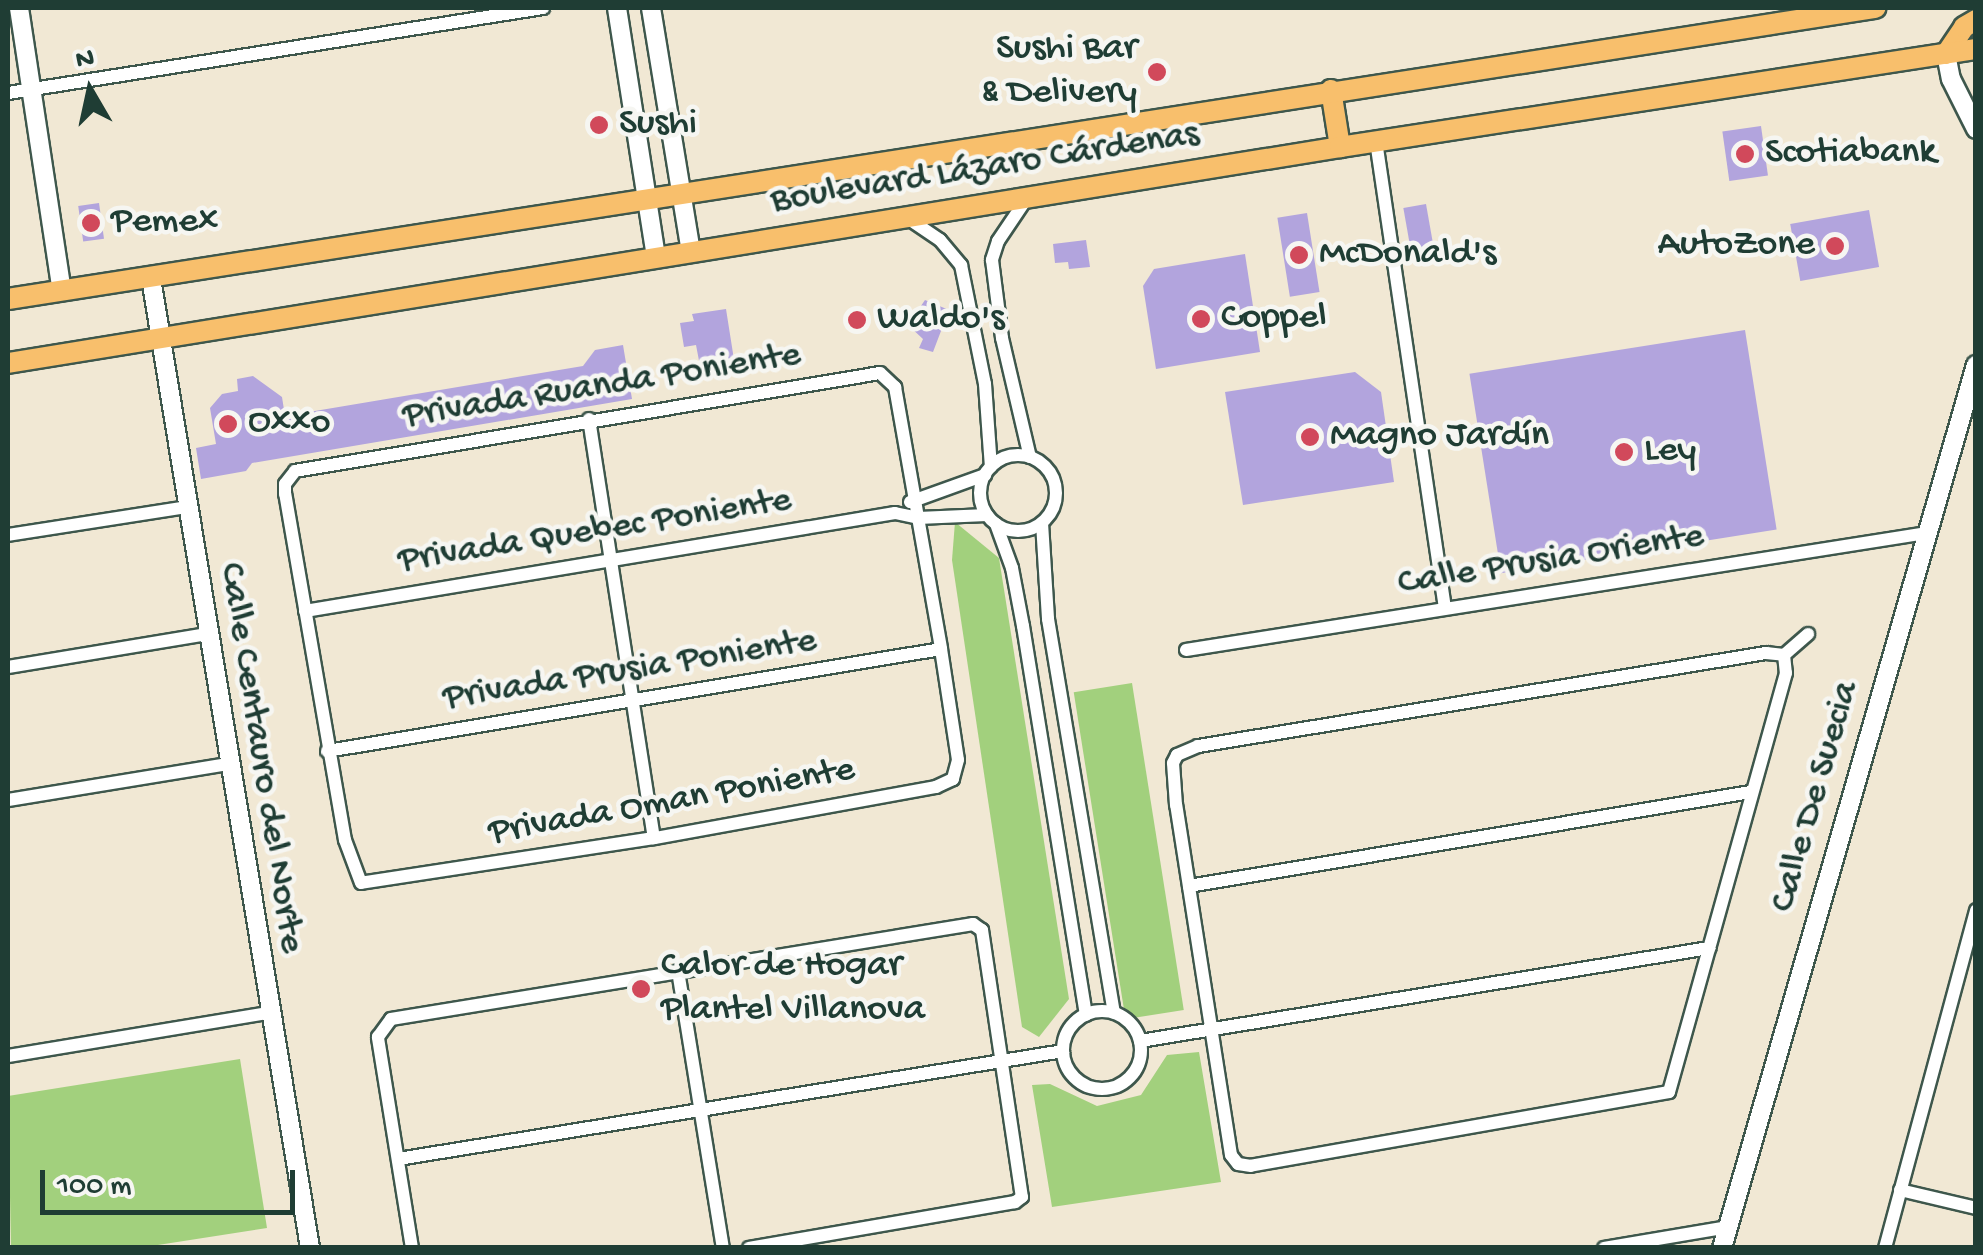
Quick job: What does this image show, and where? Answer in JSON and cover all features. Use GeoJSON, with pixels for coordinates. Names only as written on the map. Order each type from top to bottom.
{"type":"FeatureCollection","features":[{"type":"Feature","properties":{"kind":"main road","name":"Boulevard Lázaro Cárdenas"},"geometry":{"type":"LineString","coordinates":[[8,299],[1875,8]]}},
{"type":"Feature","properties":{"kind":"main road"},"geometry":{"type":"LineString","coordinates":[[1946,54],[1955,37],[1976,20]]}},
{"type":"Feature","properties":{"kind":"main road","name":"Boulevard Lázaro Cárdenas"},"geometry":{"type":"LineString","coordinates":[[8,364],[1376,141],[1976,49]]}},
{"type":"Feature","properties":{"kind":"main road"},"geometry":{"type":"LineString","coordinates":[[1331,90],[1340,147]]}},
{"type":"Feature","properties":{"kind":"street"},"geometry":{"type":"LineString","coordinates":[[19,8],[62,291]]}},
{"type":"Feature","properties":{"kind":"street"},"geometry":{"type":"LineString","coordinates":[[8,93],[543,8]]}},
{"type":"Feature","properties":{"kind":"street"},"geometry":{"type":"LineString","coordinates":[[616,8],[656,258]]}},
{"type":"Feature","properties":{"kind":"street"},"geometry":{"type":"LineString","coordinates":[[651,8],[691,253]]}},
{"type":"Feature","properties":{"kind":"street"},"geometry":{"type":"LineString","coordinates":[[1946,54],[1950,79],[1968,102],[1976,129]]}},
{"type":"Feature","properties":{"kind":"street"},"geometry":{"type":"LineString","coordinates":[[1376,141],[1445,607]]}},
{"type":"Feature","properties":{"kind":"street"},"geometry":{"type":"LineString","coordinates":[[1027,198],[998,242],[992,260],[1002,338],[1030,457]]}},
{"type":"Feature","properties":{"kind":"street"},"geometry":{"type":"LineString","coordinates":[[906,217],[940,240],[961,265],[985,384],[988,471],[980,498],[1012,568],[1086,1014]]}},
{"type":"Feature","properties":{"kind":"street","name":"Calle Centauro del Norte"},"geometry":{"type":"LineString","coordinates":[[151,278],[268,1013],[310,1248]]}},
{"type":"Feature","properties":{"kind":"street","name":"Calle De Suecia"},"geometry":{"type":"LineString","coordinates":[[1722,1248],[1976,365]]}},
{"type":"Feature","properties":{"kind":"street","name":"Privada Ruanda Poniente"},"geometry":{"type":"LineString","coordinates":[[305,611],[285,484],[295,471],[312,466],[872,373],[887,375],[895,388],[914,499]]}},
{"type":"Feature","properties":{"kind":"street"},"geometry":{"type":"LineString","coordinates":[[589,419],[654,838]]}},
{"type":"Feature","properties":{"kind":"street"},"geometry":{"type":"LineString","coordinates":[[988,471],[1009,456],[1030,457],[1050,471],[1056,486],[1053,510],[1042,523],[1016,532],[992,520]]}},
{"type":"Feature","properties":{"kind":"street","name":"Privada Quebec Poniente"},"geometry":{"type":"LineString","coordinates":[[895,512],[914,499],[988,471]]}},
{"type":"Feature","properties":{"kind":"street"},"geometry":{"type":"LineString","coordinates":[[914,499],[942,650]]}},
{"type":"Feature","properties":{"kind":"street"},"geometry":{"type":"LineString","coordinates":[[8,535],[186,507]]}},
{"type":"Feature","properties":{"kind":"street","name":"Privada Quebec Poniente"},"geometry":{"type":"LineString","coordinates":[[305,611],[895,512],[918,518],[992,520]]}},
{"type":"Feature","properties":{"kind":"street"},"geometry":{"type":"LineString","coordinates":[[1042,523],[1042,571],[1068,748],[1114,1013]]}},
{"type":"Feature","properties":{"kind":"street","name":"Calle Prusia Oriente"},"geometry":{"type":"LineString","coordinates":[[1186,650],[1926,532]]}},
{"type":"Feature","properties":{"kind":"street"},"geometry":{"type":"LineString","coordinates":[[305,611],[328,751]]}},
{"type":"Feature","properties":{"kind":"street"},"geometry":{"type":"LineString","coordinates":[[8,667],[207,634]]}},
{"type":"Feature","properties":{"kind":"street"},"geometry":{"type":"LineString","coordinates":[[1784,655],[1808,634]]}},
{"type":"Feature","properties":{"kind":"street","name":"Privada Prusia Poniente"},"geometry":{"type":"LineString","coordinates":[[328,751],[942,650]]}},
{"type":"Feature","properties":{"kind":"street","name":"Privada Oman Poniente"},"geometry":{"type":"LineString","coordinates":[[328,751],[354,874],[362,884],[654,838],[936,787],[952,780],[958,760],[942,650]]}},
{"type":"Feature","properties":{"kind":"street"},"geometry":{"type":"LineString","coordinates":[[1766,652],[1784,655],[1786,673],[1750,792],[1673,1082],[1662,1095],[1251,1166],[1238,1164],[1231,1155],[1210,1030],[1173,763],[1185,750],[1766,652]]}},
{"type":"Feature","properties":{"kind":"street"},"geometry":{"type":"LineString","coordinates":[[1044,752],[1068,748]]}},
{"type":"Feature","properties":{"kind":"street"},"geometry":{"type":"LineString","coordinates":[[8,800],[228,764]]}},
{"type":"Feature","properties":{"kind":"street"},"geometry":{"type":"LineString","coordinates":[[1189,886],[1750,792]]}},
{"type":"Feature","properties":{"kind":"street"},"geometry":{"type":"LineString","coordinates":[[1885,1248],[1976,910]]}},
{"type":"Feature","properties":{"kind":"street"},"geometry":{"type":"LineString","coordinates":[[412,1248],[378,1037],[391,1019],[960,922],[982,930],[1024,1189],[1015,1202],[749,1248]]}},
{"type":"Feature","properties":{"kind":"street"},"geometry":{"type":"LineString","coordinates":[[1140,1041],[1709,948]]}},
{"type":"Feature","properties":{"kind":"street"},"geometry":{"type":"LineString","coordinates":[[678,970],[723,1248]]}},
{"type":"Feature","properties":{"kind":"street"},"geometry":{"type":"LineString","coordinates":[[8,1056],[268,1013]]}},
{"type":"Feature","properties":{"kind":"street"},"geometry":{"type":"LineString","coordinates":[[1114,1013],[1128,1021],[1140,1041],[1135,1071],[1111,1088],[1082,1084],[1068,1070],[1063,1051],[1069,1029],[1086,1014],[1114,1013]]}},
{"type":"Feature","properties":{"kind":"street"},"geometry":{"type":"LineString","coordinates":[[398,1159],[1063,1051]]}},
{"type":"Feature","properties":{"kind":"street"},"geometry":{"type":"LineString","coordinates":[[1900,1190],[1976,1208]]}},
{"type":"Feature","properties":{"kind":"street"},"geometry":{"type":"LineString","coordinates":[[1604,1248],[1728,1226]]}},
{"type":"Feature","properties":{"kind":"green space"},"geometry":{"type":"Polygon","coordinates":[[[955,522],[999,558],[1069,999],[1039,1037],[1022,1027],[952,560],[955,522]]]}},
{"type":"Feature","properties":{"kind":"green space"},"geometry":{"type":"Polygon","coordinates":[[[1132,683],[1184,1010],[1126,1019],[1074,692],[1132,683]]]}},
{"type":"Feature","properties":{"kind":"green space"},"geometry":{"type":"Polygon","coordinates":[[[1199,1052],[1221,1182],[1052,1207],[1032,1085],[1050,1084],[1097,1106],[1141,1095],[1167,1055],[1199,1052]]]}},
{"type":"Feature","properties":{"kind":"green space"},"geometry":{"type":"Polygon","coordinates":[[[240,1059],[267,1228],[145,1247],[11,1247],[8,1096],[240,1059]]]}},
{"type":"Feature","properties":{"kind":"building","name":"Scotiabank"},"geometry":{"type":"Polygon","coordinates":[[[1761,126],[1768,176],[1729,181],[1722,131],[1761,126]]]}},
{"type":"Feature","properties":{"kind":"building","name":"Pemex"},"geometry":{"type":"Polygon","coordinates":[[[99,203],[104,239],[83,242],[78,206],[99,203]]]}},
{"type":"Feature","properties":{"kind":"building"},"geometry":{"type":"Polygon","coordinates":[[[1426,204],[1434,248],[1411,252],[1403,208],[1426,204]]]}},
{"type":"Feature","properties":{"kind":"building","name":"AutoZone"},"geometry":{"type":"Polygon","coordinates":[[[1869,210],[1879,267],[1800,281],[1790,224],[1869,210]]]}},
{"type":"Feature","properties":{"kind":"building","name":"McDonald's"},"geometry":{"type":"Polygon","coordinates":[[[1307,213],[1320,292],[1290,297],[1277,218],[1307,213]]]}},
{"type":"Feature","properties":{"kind":"building"},"geometry":{"type":"Polygon","coordinates":[[[1086,240],[1090,267],[1069,269],[1068,262],[1055,263],[1053,244],[1086,240]]]}},
{"type":"Feature","properties":{"kind":"building","name":"Coppel"},"geometry":{"type":"Polygon","coordinates":[[[1245,254],[1260,352],[1156,369],[1143,286],[1154,269],[1245,254]]]}},
{"type":"Feature","properties":{"kind":"building"},"geometry":{"type":"Polygon","coordinates":[[[925,300],[949,310],[933,352],[919,348],[923,339],[908,325],[925,300]]]}},
{"type":"Feature","properties":{"kind":"building"},"geometry":{"type":"Polygon","coordinates":[[[726,309],[735,366],[701,371],[696,345],[684,347],[680,323],[694,321],[692,314],[726,309]]]}},
{"type":"Feature","properties":{"kind":"building","name":"Ley"},"geometry":{"type":"Polygon","coordinates":[[[1745,330],[1777,530],[1501,573],[1469,374],[1745,330]]]}},
{"type":"Feature","properties":{"kind":"building"},"geometry":{"type":"Polygon","coordinates":[[[623,345],[632,399],[252,463],[246,471],[201,479],[196,448],[216,444],[210,408],[222,394],[238,391],[237,379],[253,376],[282,397],[285,416],[583,366],[595,350],[623,345]]]}},
{"type":"Feature","properties":{"kind":"building","name":"Magno Jardín"},"geometry":{"type":"Polygon","coordinates":[[[1355,372],[1381,392],[1394,482],[1243,505],[1225,392],[1355,372]]]}},
{"type":"Feature","properties":{"kind":"place","name":"Sushi Bar & Delivery"},"geometry":{"type":"Point","coordinates":[1157,72]}},
{"type":"Feature","properties":{"kind":"place","name":"Sushi"},"geometry":{"type":"Point","coordinates":[599,125]}},
{"type":"Feature","properties":{"kind":"place","name":"Scotiabank"},"geometry":{"type":"Point","coordinates":[1745,154]}},
{"type":"Feature","properties":{"kind":"place","name":"Pemex"},"geometry":{"type":"Point","coordinates":[91,223]}},
{"type":"Feature","properties":{"kind":"place","name":"AutoZone"},"geometry":{"type":"Point","coordinates":[1835,246]}},
{"type":"Feature","properties":{"kind":"place","name":"McDonald's"},"geometry":{"type":"Point","coordinates":[1299,255]}},
{"type":"Feature","properties":{"kind":"place","name":"Coppel"},"geometry":{"type":"Point","coordinates":[1201,319]}},
{"type":"Feature","properties":{"kind":"place","name":"Waldo's"},"geometry":{"type":"Point","coordinates":[857,320]}},
{"type":"Feature","properties":{"kind":"place","name":"Oxxo"},"geometry":{"type":"Point","coordinates":[228,424]}},
{"type":"Feature","properties":{"kind":"place","name":"Magno Jardín"},"geometry":{"type":"Point","coordinates":[1310,437]}},
{"type":"Feature","properties":{"kind":"place","name":"Ley"},"geometry":{"type":"Point","coordinates":[1624,452]}},
{"type":"Feature","properties":{"kind":"place","name":"Calor de Hogar Plantel Villanova"},"geometry":{"type":"Point","coordinates":[641,989]}}]}
